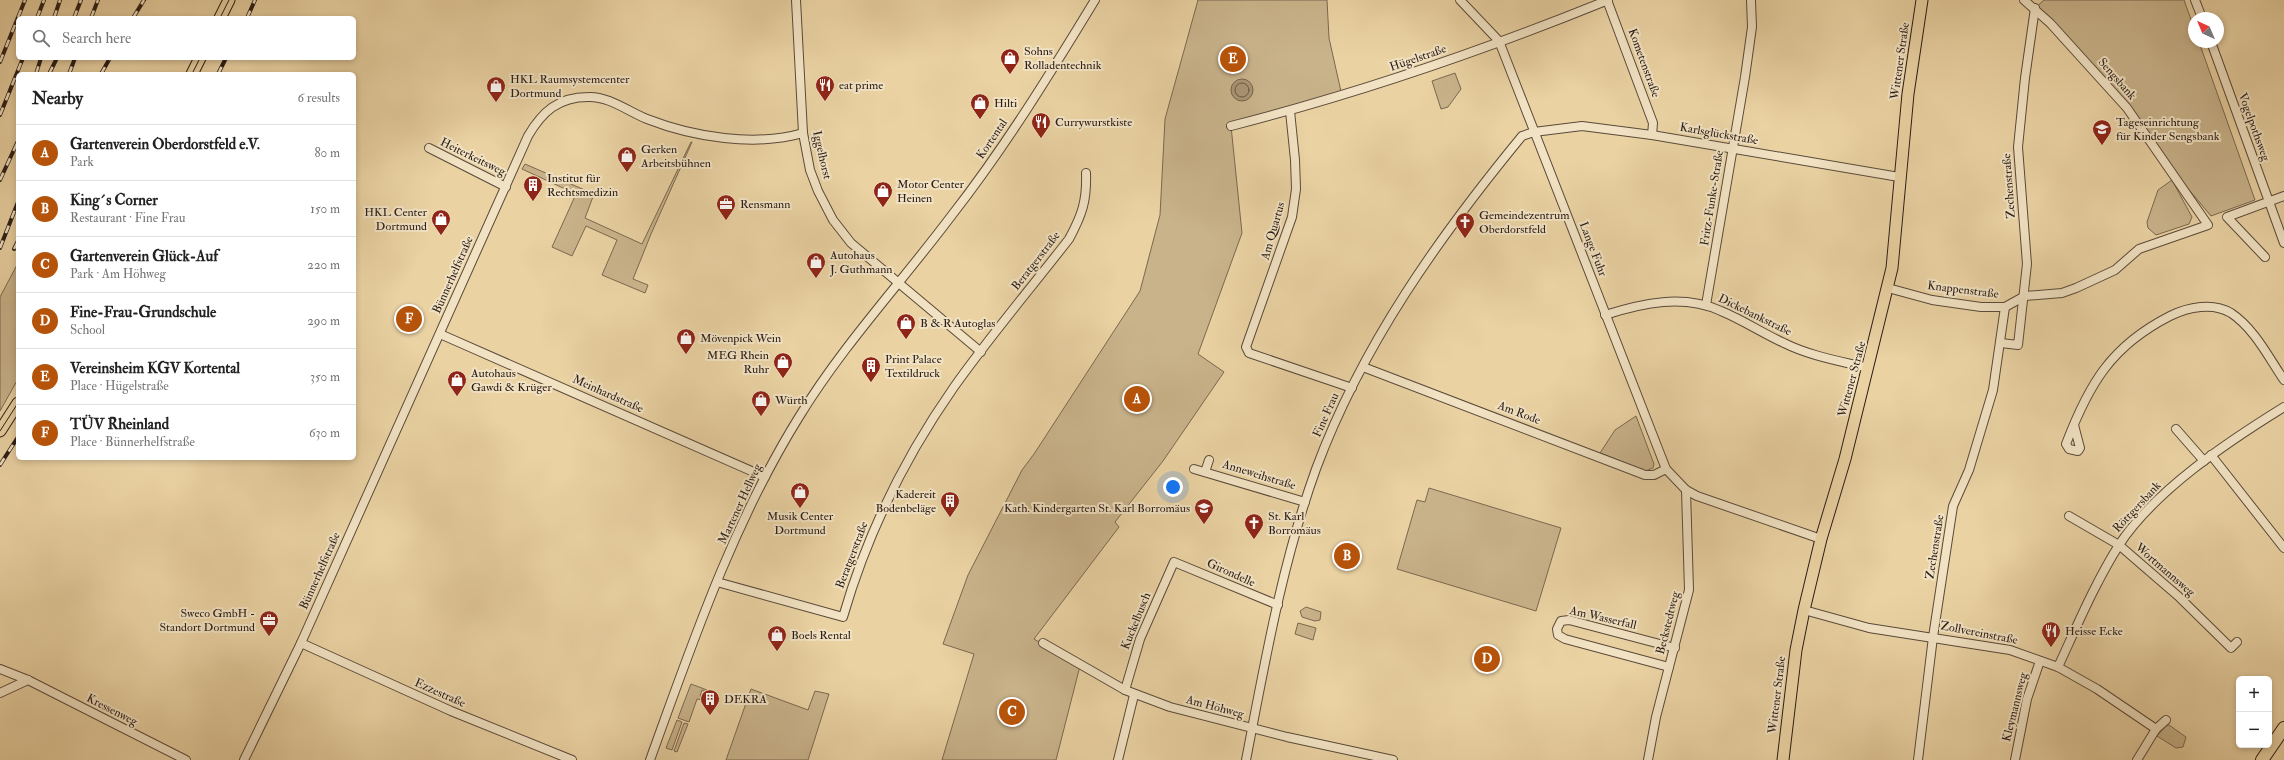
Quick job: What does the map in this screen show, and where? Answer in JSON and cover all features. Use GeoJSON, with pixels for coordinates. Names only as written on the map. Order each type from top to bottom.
{"type":"FeatureCollection","features":[{"type":"Feature","properties":{"kind":"highway"},"geometry":{"type":"LineString","coordinates":[[2262,760],[2284,728]]}},
{"type":"Feature","properties":{"kind":"main road"},"geometry":{"type":"LineString","coordinates":[[221,16],[229,0]]}},
{"type":"Feature","properties":{"kind":"main road","name":"Wittener Straße"},"geometry":{"type":"LineString","coordinates":[[1783,760],[1796,650],[1804,610],[1821,539],[1845,459],[1888,288],[1895,248],[1899,177],[1908,94],[1922,0]]}},
{"type":"Feature","properties":{"kind":"main road"},"geometry":{"type":"LineString","coordinates":[[193,72],[199,60]]}},
{"type":"Feature","properties":{"kind":"main road"},"geometry":{"type":"LineString","coordinates":[[0,431],[16,406]]}},
{"type":"Feature","properties":{"kind":"street","name":"Iggelhorst"},"geometry":{"type":"LineString","coordinates":[[796,0],[803,133],[810,170],[818,191],[833,220],[852,243],[898,284]]}},
{"type":"Feature","properties":{"kind":"street","name":"Kortental"},"geometry":{"type":"LineString","coordinates":[[898,284],[956,210],[1013,131],[1095,0]]}},
{"type":"Feature","properties":{"kind":"street","name":"Lange Fuhr"},"geometry":{"type":"LineString","coordinates":[[1460,0],[1499,41],[1666,469],[1686,490]]}},
{"type":"Feature","properties":{"kind":"street","name":"Hügelstraße"},"geometry":{"type":"LineString","coordinates":[[1231,126],[1341,96],[1499,41],[1589,3],[1608,0]]}},
{"type":"Feature","properties":{"kind":"street","name":"Kometenstraße"},"geometry":{"type":"LineString","coordinates":[[1608,0],[1653,123],[1652,135]]}},
{"type":"Feature","properties":{"kind":"street","name":"Fritz-Funke-Straße"},"geometry":{"type":"LineString","coordinates":[[1706,305],[1752,28],[1751,0]]}},
{"type":"Feature","properties":{"kind":"street","name":"Sengsbank"},"geometry":{"type":"LineString","coordinates":[[2024,0],[2035,8],[2127,108],[2208,225]]}},
{"type":"Feature","properties":{"kind":"street"},"geometry":{"type":"LineString","coordinates":[[2195,0],[2200,12]]}},
{"type":"Feature","properties":{"kind":"street","name":"Zechenstraße"},"geometry":{"type":"LineString","coordinates":[[2001,343],[2018,345],[2025,296],[2027,264],[2018,147],[2025,78],[2035,8]]}},
{"type":"Feature","properties":{"kind":"street","name":"Vogelpothsweg"},"geometry":{"type":"LineString","coordinates":[[2213,48],[2268,202],[2284,242]]}},
{"type":"Feature","properties":{"kind":"street","name":"Bünnerhelfstraße"},"geometry":{"type":"LineString","coordinates":[[244,760],[301,643],[506,187],[539,118],[553,106],[570,99],[589,96],[602,99],[648,119],[689,131],[717,136],[762,139],[789,137],[803,133]]}},
{"type":"Feature","properties":{"kind":"street","name":"Am Quartus"},"geometry":{"type":"LineString","coordinates":[[1290,110],[1296,189],[1292,217],[1246,347],[1249,353],[1352,388]]}},
{"type":"Feature","properties":{"kind":"street","name":"Karlsglückstraße"},"geometry":{"type":"LineString","coordinates":[[1534,132],[1582,126],[1652,135],[1899,177]]}},
{"type":"Feature","properties":{"kind":"street","name":"Fine Frau"},"geometry":{"type":"LineString","coordinates":[[1246,760],[1278,606],[1305,502],[1326,444],[1352,388],[1389,318],[1438,244],[1522,136],[1534,132]]}},
{"type":"Feature","properties":{"kind":"street","name":"Heiterkeitsweg"},"geometry":{"type":"LineString","coordinates":[[429,148],[506,187]]}},
{"type":"Feature","properties":{"kind":"street","name":"Beratgerstraße"},"geometry":{"type":"LineString","coordinates":[[718,582],[843,617],[857,568],[898,478],[925,432],[980,352],[1069,239],[1082,215],[1087,194],[1086,173]]}},
{"type":"Feature","properties":{"kind":"street"},"geometry":{"type":"LineString","coordinates":[[2265,257],[2227,217],[2284,196]]}},
{"type":"Feature","properties":{"kind":"street","name":"Knappenstraße"},"geometry":{"type":"LineString","coordinates":[[1888,288],[1932,300],[1981,307],[2005,307],[2025,296],[2062,293],[2076,288],[2115,270],[2139,249],[2208,225]]}},
{"type":"Feature","properties":{"kind":"street"},"geometry":{"type":"LineString","coordinates":[[898,284],[980,352]]}},
{"type":"Feature","properties":{"kind":"street","name":"Martener Hellweg"},"geometry":{"type":"LineString","coordinates":[[650,760],[718,582],[765,477],[798,418],[830,370],[898,284]]}},
{"type":"Feature","properties":{"kind":"street","name":"Dickebankstraße"},"geometry":{"type":"LineString","coordinates":[[1605,315],[1639,304],[1654,302],[1706,305],[1739,319],[1784,343],[1828,358],[1868,368]]}},
{"type":"Feature","properties":{"kind":"street","name":"Zechenstraße"},"geometry":{"type":"LineString","coordinates":[[1918,760],[1933,637],[1953,506],[1983,429],[1993,390],[1994,372],[2001,343],[2005,307]]}},
{"type":"Feature","properties":{"kind":"street"},"geometry":{"type":"LineString","coordinates":[[2074,425],[2082,403],[2100,374],[2117,354],[2141,332],[2179,312],[2197,307],[2212,307],[2231,313],[2245,325],[2284,380]]}},
{"type":"Feature","properties":{"kind":"street","name":"Meinhardstraße"},"geometry":{"type":"LineString","coordinates":[[440,334],[765,477]]}},
{"type":"Feature","properties":{"kind":"street","name":"Am Rode"},"geometry":{"type":"LineString","coordinates":[[1363,367],[1645,476],[1654,475],[1666,469]]}},
{"type":"Feature","properties":{"kind":"street","name":"Röttgersbank"},"geometry":{"type":"LineString","coordinates":[[2058,667],[2119,545],[2148,510],[2211,455],[2284,407]]}},
{"type":"Feature","properties":{"kind":"street"},"geometry":{"type":"LineString","coordinates":[[2176,429],[2204,461]]}},
{"type":"Feature","properties":{"kind":"street"},"geometry":{"type":"LineString","coordinates":[[2211,455],[2284,548]]}},
{"type":"Feature","properties":{"kind":"street","name":"Anneweihstraße"},"geometry":{"type":"LineString","coordinates":[[1205,472],[1209,460]]}},
{"type":"Feature","properties":{"kind":"street","name":"Anneweihstraße"},"geometry":{"type":"LineString","coordinates":[[1194,469],[1305,502]]}},
{"type":"Feature","properties":{"kind":"street"},"geometry":{"type":"LineString","coordinates":[[1686,490],[1714,503],[1821,539]]}},
{"type":"Feature","properties":{"kind":"street","name":"Beckstedtweg"},"geometry":{"type":"LineString","coordinates":[[1648,760],[1656,717],[1670,668],[1689,590],[1686,490]]}},
{"type":"Feature","properties":{"kind":"street","name":"Wortmannsweg"},"geometry":{"type":"LineString","coordinates":[[2068,516],[2119,545],[2178,596],[2231,648],[2237,642]]}},
{"type":"Feature","properties":{"kind":"street","name":"Girondelle"},"geometry":{"type":"LineString","coordinates":[[1174,562],[1187,566],[1278,606]]}},
{"type":"Feature","properties":{"kind":"street","name":"Kuckelbusch"},"geometry":{"type":"LineString","coordinates":[[1125,690],[1140,640],[1174,562]]}},
{"type":"Feature","properties":{"kind":"street","name":"Zollvereinstraße"},"geometry":{"type":"LineString","coordinates":[[1804,610],[1869,628],[2010,650],[2058,667],[2097,689],[2156,729]]}},
{"type":"Feature","properties":{"kind":"street","name":"Am Wasserfall"},"geometry":{"type":"LineString","coordinates":[[1670,668],[1565,639],[1558,635],[1557,628],[1561,621],[1570,620],[1675,648]]}},
{"type":"Feature","properties":{"kind":"street","name":"Ezzestraße"},"geometry":{"type":"LineString","coordinates":[[301,643],[451,711],[572,760]]}},
{"type":"Feature","properties":{"kind":"street","name":"Am Höhweg"},"geometry":{"type":"LineString","coordinates":[[1042,643],[1125,690],[1170,708],[1252,729],[1393,760]]}},
{"type":"Feature","properties":{"kind":"street","name":"Kleymannsweg"},"geometry":{"type":"LineString","coordinates":[[2015,760],[2028,699],[2040,661]]}},
{"type":"Feature","properties":{"kind":"street","name":"Kressenweg"},"geometry":{"type":"LineString","coordinates":[[0,669],[28,680],[186,760]]}},
{"type":"Feature","properties":{"kind":"street"},"geometry":{"type":"LineString","coordinates":[[0,693],[28,680]]}},
{"type":"Feature","properties":{"kind":"street"},"geometry":{"type":"LineString","coordinates":[[1118,760],[1134,694]]}},
{"type":"Feature","properties":{"kind":"street"},"geometry":{"type":"LineString","coordinates":[[2138,760],[2156,729],[2166,720]]}},
{"type":"Feature","properties":{"kind":"shaded area"},"geometry":{"type":"Polygon","coordinates":[[[1198,0],[1327,0],[1329,38],[1342,96],[1231,126],[1242,233],[1198,354],[1224,372],[1163,461],[1115,522],[1119,527],[1034,639],[1080,666],[1056,760],[942,760],[974,654],[943,644],[968,575],[1022,470],[1034,454],[1140,291],[1160,215],[1165,119],[1198,0]]]}},
{"type":"Feature","properties":{"kind":"shaded area"},"geometry":{"type":"Polygon","coordinates":[[[2044,0],[2184,0],[2188,12],[2188,48],[2201,48],[2255,200],[2211,216],[2164,160],[2127,108],[2035,8],[2044,0]]]}},
{"type":"Feature","properties":{"kind":"shaded area"},"geometry":{"type":"Polygon","coordinates":[[[1455,73],[1461,89],[1448,107],[1441,109],[1432,81],[1455,73]]]}},
{"type":"Feature","properties":{"kind":"shaded area"},"geometry":{"type":"Polygon","coordinates":[[[691,142],[633,279],[648,285],[645,293],[602,275],[617,240],[586,226],[572,256],[552,247],[576,194],[522,169],[525,164],[594,194],[585,218],[642,244],[691,142]]]}},
{"type":"Feature","properties":{"kind":"shaded area"},"geometry":{"type":"Polygon","coordinates":[[[2172,180],[2192,217],[2189,224],[2156,235],[2148,228],[2147,222],[2158,190],[2172,180]]]}},
{"type":"Feature","properties":{"kind":"shaded area"},"geometry":{"type":"Polygon","coordinates":[[[16,267],[16,383],[0,411],[0,297],[16,267]]]}},
{"type":"Feature","properties":{"kind":"shaded area"},"geometry":{"type":"Polygon","coordinates":[[[1636,416],[1654,464],[1653,468],[1645,471],[1600,453],[1615,430],[1636,416]]]}},
{"type":"Feature","properties":{"kind":"shaded area"},"geometry":{"type":"Polygon","coordinates":[[[1429,488],[1561,528],[1536,611],[1397,569],[1417,500],[1425,502],[1429,488]]]}},
{"type":"Feature","properties":{"kind":"shaded area"},"geometry":{"type":"Polygon","coordinates":[[[1306,607],[1321,612],[1320,620],[1315,621],[1302,617],[1300,611],[1306,607]]]}},
{"type":"Feature","properties":{"kind":"shaded area"},"geometry":{"type":"Polygon","coordinates":[[[1298,623],[1316,628],[1313,640],[1295,634],[1298,623]]]}},
{"type":"Feature","properties":{"kind":"shaded area"},"geometry":{"type":"Polygon","coordinates":[[[691,684],[707,690],[706,692],[702,690],[700,696],[704,698],[703,700],[697,699],[689,722],[678,718],[691,684]]]}},
{"type":"Feature","properties":{"kind":"shaded area"},"geometry":{"type":"Polygon","coordinates":[[[751,689],[808,710],[815,691],[829,694],[808,760],[726,760],[751,689]]]}},
{"type":"Feature","properties":{"kind":"shaded area"},"geometry":{"type":"Polygon","coordinates":[[[677,720],[682,722],[672,750],[666,748],[677,720]]]}},
{"type":"Feature","properties":{"kind":"shaded area"},"geometry":{"type":"Polygon","coordinates":[[[684,723],[688,724],[677,752],[674,751],[684,723]]]}},
{"type":"Feature","properties":{"kind":"shaded area"},"geometry":{"type":"Polygon","coordinates":[[[2169,725],[2186,737],[2183,747],[2176,748],[2157,736],[2166,726],[2169,725]]]}},
{"type":"Feature","properties":{"kind":"water"},"geometry":{"type":"Polygon","coordinates":[[[1242,79],[1250,82],[1253,90],[1250,98],[1242,101],[1234,98],[1231,90],[1234,82],[1242,79]]]}},
{"type":"Feature","properties":{"kind":"tram line"},"geometry":{"type":"LineString","coordinates":[[221,16],[229,0]]}},
{"type":"Feature","properties":{"kind":"tram line"},"geometry":{"type":"LineString","coordinates":[[193,72],[199,60]]}},
{"type":"Feature","properties":{"kind":"tram line"},"geometry":{"type":"LineString","coordinates":[[0,431],[16,406]]}},
{"type":"Feature","properties":{"kind":"railway"},"geometry":{"type":"LineString","coordinates":[[19,16],[25,0]]}},
{"type":"Feature","properties":{"kind":"railway"},"geometry":{"type":"LineString","coordinates":[[38,16],[44,0]]}},
{"type":"Feature","properties":{"kind":"railway"},"geometry":{"type":"LineString","coordinates":[[55,16],[60,0]]}},
{"type":"Feature","properties":{"kind":"railway"},"geometry":{"type":"LineString","coordinates":[[75,16],[81,0]]}},
{"type":"Feature","properties":{"kind":"railway"},"geometry":{"type":"LineString","coordinates":[[92,16],[98,0]]}},
{"type":"Feature","properties":{"kind":"railway"},"geometry":{"type":"LineString","coordinates":[[134,16],[144,0]]}},
{"type":"Feature","properties":{"kind":"railway"},"geometry":{"type":"LineString","coordinates":[[248,16],[255,0]]}},
{"type":"Feature","properties":{"kind":"railway"},"geometry":{"type":"LineString","coordinates":[[0,62],[16,22]]}},
{"type":"Feature","properties":{"kind":"railway"},"geometry":{"type":"LineString","coordinates":[[17,72],[22,60]]}},
{"type":"Feature","properties":{"kind":"railway"},"geometry":{"type":"LineString","coordinates":[[37,72],[40,60]]}},
{"type":"Feature","properties":{"kind":"railway"},"geometry":{"type":"LineString","coordinates":[[50,72],[56,60]]}},
{"type":"Feature","properties":{"kind":"railway"},"geometry":{"type":"LineString","coordinates":[[70,72],[74,60]]}},
{"type":"Feature","properties":{"kind":"railway"},"geometry":{"type":"LineString","coordinates":[[102,72],[109,60]]}},
{"type":"Feature","properties":{"kind":"railway"},"geometry":{"type":"LineString","coordinates":[[219,72],[225,60]]}},
{"type":"Feature","properties":{"kind":"railway"},"geometry":{"type":"LineString","coordinates":[[0,115],[16,75]]}},
{"type":"Feature","properties":{"kind":"railway"},"geometry":{"type":"LineString","coordinates":[[0,180],[16,145]]}},
{"type":"Feature","properties":{"kind":"railway"},"geometry":{"type":"LineString","coordinates":[[0,248],[16,207]]}},
{"type":"Feature","properties":{"kind":"railway"},"geometry":{"type":"LineString","coordinates":[[14,249],[16,245]]}},
{"type":"Feature","properties":{"kind":"railway"},"geometry":{"type":"LineString","coordinates":[[0,465],[16,440]]}},
{"type":"Feature","properties":{"kind":"place","name":"Vereinsheim KGV Kortental"},"geometry":{"type":"Point","coordinates":[1233,59]}},
{"type":"Feature","properties":{"kind":"place","name":"Sohns Rolladentechnik"},"geometry":{"type":"Point","coordinates":[1010,75]}},
{"type":"Feature","properties":{"kind":"place","name":"eat prime"},"geometry":{"type":"Point","coordinates":[825,102]}},
{"type":"Feature","properties":{"kind":"place","name":"HKL Raumsystemcenter Dortmund"},"geometry":{"type":"Point","coordinates":[496,103]}},
{"type":"Feature","properties":{"kind":"place","name":"Hilti"},"geometry":{"type":"Point","coordinates":[980,120]}},
{"type":"Feature","properties":{"kind":"place","name":"Currywurstkiste"},"geometry":{"type":"Point","coordinates":[1041,139]}},
{"type":"Feature","properties":{"kind":"place","name":"Tageseinrichtung für Kinder Sengsbank"},"geometry":{"type":"Point","coordinates":[2102,146]}},
{"type":"Feature","properties":{"kind":"place","name":"Gerken Arbeitsbühnen"},"geometry":{"type":"Point","coordinates":[627,173]}},
{"type":"Feature","properties":{"kind":"place","name":"Institut für Rechtsmedizin"},"geometry":{"type":"Point","coordinates":[533,202]}},
{"type":"Feature","properties":{"kind":"place","name":"Motor Center Heinen"},"geometry":{"type":"Point","coordinates":[883,208]}},
{"type":"Feature","properties":{"kind":"place","name":"Rensmann"},"geometry":{"type":"Point","coordinates":[726,221]}},
{"type":"Feature","properties":{"kind":"place","name":"HKL Center Dortmund"},"geometry":{"type":"Point","coordinates":[441,236]}},
{"type":"Feature","properties":{"kind":"place","name":"Gemeindezentrum Oberdorstfeld"},"geometry":{"type":"Point","coordinates":[1465,239]}},
{"type":"Feature","properties":{"kind":"place","name":"Autohaus J. Guthmann"},"geometry":{"type":"Point","coordinates":[816,279]}},
{"type":"Feature","properties":{"kind":"place","name":"TÜV Rheinland"},"geometry":{"type":"Point","coordinates":[409,319]}},
{"type":"Feature","properties":{"kind":"place","name":"B & R Autoglas"},"geometry":{"type":"Point","coordinates":[906,340]}},
{"type":"Feature","properties":{"kind":"place","name":"Mövenpick Wein"},"geometry":{"type":"Point","coordinates":[686,355]}},
{"type":"Feature","properties":{"kind":"place","name":"MEG Rhein Ruhr"},"geometry":{"type":"Point","coordinates":[783,379]}},
{"type":"Feature","properties":{"kind":"place","name":"Print Palace Textildruck"},"geometry":{"type":"Point","coordinates":[871,383]}},
{"type":"Feature","properties":{"kind":"place","name":"Autohaus Gawdi & Krüger"},"geometry":{"type":"Point","coordinates":[457,397]}},
{"type":"Feature","properties":{"kind":"place","name":"Gartenverein Oberdorstfeld e.V."},"geometry":{"type":"Point","coordinates":[1137,399]}},
{"type":"Feature","properties":{"kind":"place","name":"Würth"},"geometry":{"type":"Point","coordinates":[761,417]}},
{"type":"Feature","properties":{"kind":"place","name":"Musik Center Dortmund"},"geometry":{"type":"Point","coordinates":[800,509]}},
{"type":"Feature","properties":{"kind":"place","name":"Kadereit Bodenbeläge"},"geometry":{"type":"Point","coordinates":[950,518]}},
{"type":"Feature","properties":{"kind":"place","name":"Kath. Kindergarten St. Karl Borromäus"},"geometry":{"type":"Point","coordinates":[1204,525]}},
{"type":"Feature","properties":{"kind":"place","name":"St. Karl Borromäus"},"geometry":{"type":"Point","coordinates":[1254,540]}},
{"type":"Feature","properties":{"kind":"place","name":"King´s Corner"},"geometry":{"type":"Point","coordinates":[1347,556]}},
{"type":"Feature","properties":{"kind":"place","name":"Sweco GmbH - Standort Dortmund"},"geometry":{"type":"Point","coordinates":[269,637]}},
{"type":"Feature","properties":{"kind":"place","name":"Heisse Ecke"},"geometry":{"type":"Point","coordinates":[2051,648]}},
{"type":"Feature","properties":{"kind":"place","name":"Boels Rental"},"geometry":{"type":"Point","coordinates":[777,652]}},
{"type":"Feature","properties":{"kind":"place","name":"Fine-Frau-Grundschule"},"geometry":{"type":"Point","coordinates":[1487,659]}},
{"type":"Feature","properties":{"kind":"place","name":"Gartenverein Glück-Auf"},"geometry":{"type":"Point","coordinates":[1012,712]}},
{"type":"Feature","properties":{"kind":"place","name":"DEKRA"},"geometry":{"type":"Point","coordinates":[710,716]}}]}
